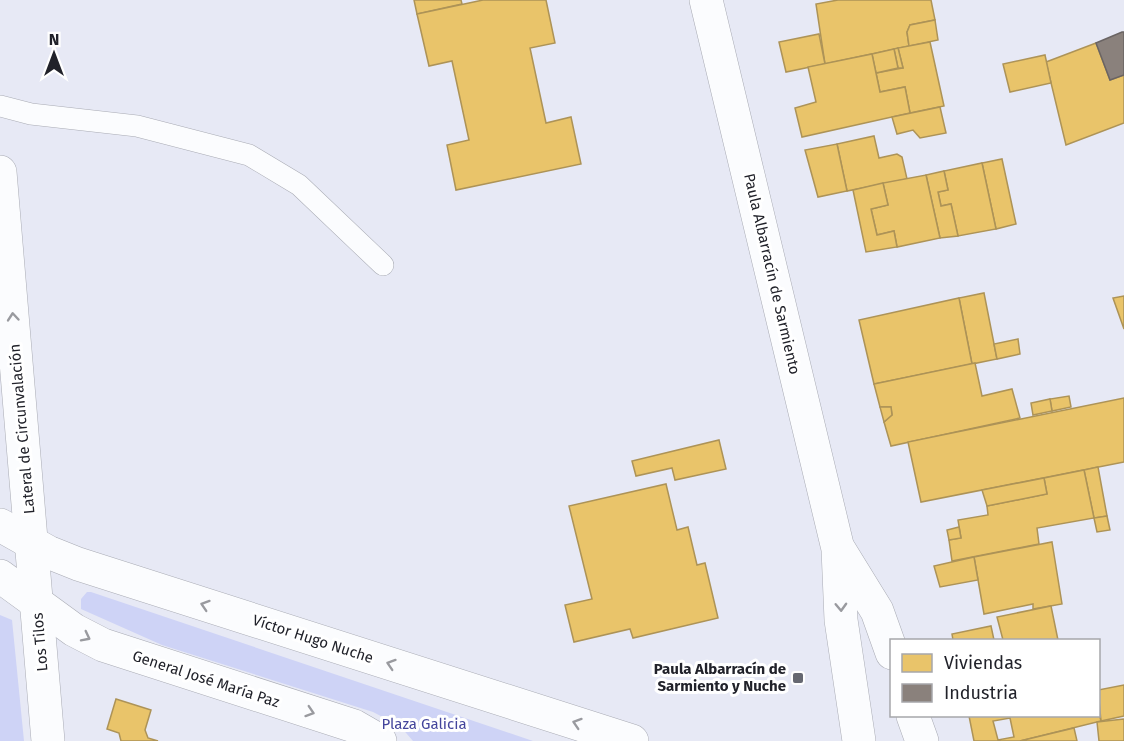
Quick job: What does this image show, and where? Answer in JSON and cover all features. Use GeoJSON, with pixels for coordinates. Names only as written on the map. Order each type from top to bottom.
{"type":"FeatureCollection","features":[{"type":"Feature","properties":{"kind":"street","name":"Paula Albarracín de Sarmiento"},"geometry":{"type":"LineString","coordinates":[[706,0],[838,549],[841,620],[859,741]]}},
{"type":"Feature","properties":{"kind":"street","name":"Lateral de Circunvalación"},"geometry":{"type":"LineString","coordinates":[[0,172],[32,543]]}},
{"type":"Feature","properties":{"kind":"street","name":"Víctor Hugo Nuche"},"geometry":{"type":"LineString","coordinates":[[0,525],[78,564],[632,741]]}},
{"type":"Feature","properties":{"kind":"street","name":"Los Tilos"},"geometry":{"type":"LineString","coordinates":[[32,543],[48,741]]}},
{"type":"Feature","properties":{"kind":"street","name":"Paula Albarracín de Sarmiento"},"geometry":{"type":"LineString","coordinates":[[838,549],[877,611],[890,650]]}},
{"type":"Feature","properties":{"kind":"street"},"geometry":{"type":"LineString","coordinates":[[0,576],[37,604]]}},
{"type":"Feature","properties":{"kind":"street","name":"General José María Paz"},"geometry":{"type":"LineString","coordinates":[[37,604],[74,630],[103,645],[354,726],[380,741]]}},
{"type":"Feature","properties":{"kind":"street"},"geometry":{"type":"LineString","coordinates":[[913,717],[922,741]]}},
{"type":"Feature","properties":{"kind":"lane"},"geometry":{"type":"LineString","coordinates":[[0,106],[31,114],[137,126],[249,155],[299,185],[383,265]]}},
{"type":"Feature","properties":{"kind":"green space","name":"Plaza Galicia"},"geometry":{"type":"Polygon","coordinates":[[[87,592],[533,741],[413,741],[400,726],[373,712],[162,645],[81,609],[81,599],[87,592]]]}},
{"type":"Feature","properties":{"kind":"green space"},"geometry":{"type":"Polygon","coordinates":[[[0,615],[12,620],[24,741],[0,741],[0,615]]]}},
{"type":"Feature","properties":{"kind":"building: Viviendas"},"geometry":{"type":"Polygon","coordinates":[[[414,0],[461,0],[462,4],[417,14],[414,0]]]}},
{"type":"Feature","properties":{"kind":"building: Viviendas"},"geometry":{"type":"Polygon","coordinates":[[[483,0],[546,0],[555,43],[530,48],[546,123],[571,117],[581,164],[456,190],[447,145],[469,140],[452,61],[429,66],[417,14],[483,0]]]}},
{"type":"Feature","properties":{"kind":"building: Viviendas"},"geometry":{"type":"Polygon","coordinates":[[[838,0],[931,0],[935,20],[910,25],[907,32],[909,46],[825,64],[816,4],[838,0]]]}},
{"type":"Feature","properties":{"kind":"building: Viviendas"},"geometry":{"type":"Polygon","coordinates":[[[935,20],[938,40],[909,46],[907,32],[910,25],[935,20]]]}},
{"type":"Feature","properties":{"kind":"building: Viviendas"},"geometry":{"type":"Polygon","coordinates":[[[819,34],[825,64],[786,72],[779,42],[819,34]]]}},
{"type":"Feature","properties":{"kind":"building: Viviendas"},"geometry":{"type":"Polygon","coordinates":[[[930,42],[944,106],[910,113],[905,87],[880,92],[876,73],[903,68],[898,48],[930,42]]]}},
{"type":"Feature","properties":{"kind":"building: Viviendas"},"geometry":{"type":"Polygon","coordinates":[[[1096,43],[1110,80],[1124,75],[1124,123],[1066,145],[1046,62],[1096,43]]]}},
{"type":"Feature","properties":{"kind":"building: Viviendas"},"geometry":{"type":"Polygon","coordinates":[[[898,48],[903,68],[898,68],[894,49],[898,48]]]}},
{"type":"Feature","properties":{"kind":"building: Viviendas"},"geometry":{"type":"Polygon","coordinates":[[[894,49],[898,68],[876,73],[872,54],[894,49]]]}},
{"type":"Feature","properties":{"kind":"building: Viviendas"},"geometry":{"type":"Polygon","coordinates":[[[872,54],[880,92],[905,87],[910,113],[802,137],[795,108],[816,102],[808,67],[872,54]]]}},
{"type":"Feature","properties":{"kind":"building: Viviendas"},"geometry":{"type":"Polygon","coordinates":[[[1045,55],[1051,83],[1010,92],[1003,64],[1045,55]]]}},
{"type":"Feature","properties":{"kind":"building: Viviendas"},"geometry":{"type":"Polygon","coordinates":[[[940,107],[946,133],[920,138],[913,130],[897,134],[892,117],[940,107]]]}},
{"type":"Feature","properties":{"kind":"building: Viviendas"},"geometry":{"type":"Polygon","coordinates":[[[874,136],[879,158],[897,154],[902,157],[907,179],[847,191],[837,144],[874,136]]]}},
{"type":"Feature","properties":{"kind":"building: Viviendas"},"geometry":{"type":"Polygon","coordinates":[[[837,144],[847,191],[818,197],[805,150],[837,144]]]}},
{"type":"Feature","properties":{"kind":"building: Viviendas"},"geometry":{"type":"Polygon","coordinates":[[[1002,159],[1016,224],[996,229],[982,163],[1002,159]]]}},
{"type":"Feature","properties":{"kind":"building: Viviendas"},"geometry":{"type":"Polygon","coordinates":[[[982,163],[996,229],[958,236],[951,204],[941,206],[938,192],[948,190],[944,171],[982,163]]]}},
{"type":"Feature","properties":{"kind":"building: Viviendas"},"geometry":{"type":"Polygon","coordinates":[[[944,171],[948,190],[938,192],[941,206],[951,204],[958,236],[940,238],[926,175],[944,171]]]}},
{"type":"Feature","properties":{"kind":"building: Viviendas"},"geometry":{"type":"Polygon","coordinates":[[[926,175],[940,238],[897,247],[894,231],[877,235],[871,209],[888,205],[883,183],[926,175]]]}},
{"type":"Feature","properties":{"kind":"building: Viviendas"},"geometry":{"type":"Polygon","coordinates":[[[883,183],[888,205],[871,209],[877,235],[894,231],[897,247],[866,252],[853,190],[883,183]]]}},
{"type":"Feature","properties":{"kind":"building: Viviendas"},"geometry":{"type":"Polygon","coordinates":[[[984,293],[997,359],[972,364],[959,298],[984,293]]]}},
{"type":"Feature","properties":{"kind":"building: Viviendas"},"geometry":{"type":"Polygon","coordinates":[[[1124,296],[1124,329],[1113,298],[1124,296]]]}},
{"type":"Feature","properties":{"kind":"building: Viviendas"},"geometry":{"type":"Polygon","coordinates":[[[959,298],[972,364],[874,384],[859,320],[959,298]]]}},
{"type":"Feature","properties":{"kind":"building: Viviendas"},"geometry":{"type":"Polygon","coordinates":[[[1018,339],[1020,354],[997,359],[994,344],[1018,339]]]}},
{"type":"Feature","properties":{"kind":"building: Viviendas"},"geometry":{"type":"Polygon","coordinates":[[[975,363],[982,396],[1012,389],[1020,418],[891,446],[884,422],[892,415],[891,407],[880,407],[874,384],[975,363]]]}},
{"type":"Feature","properties":{"kind":"building: Viviendas"},"geometry":{"type":"Polygon","coordinates":[[[1069,396],[1071,407],[1052,411],[1050,399],[1069,396]]]}},
{"type":"Feature","properties":{"kind":"building: Viviendas"},"geometry":{"type":"Polygon","coordinates":[[[1124,398],[1124,462],[921,502],[908,442],[1124,398]]]}},
{"type":"Feature","properties":{"kind":"building: Viviendas"},"geometry":{"type":"Polygon","coordinates":[[[1050,399],[1052,411],[1033,415],[1031,403],[1050,399]]]}},
{"type":"Feature","properties":{"kind":"building: Viviendas"},"geometry":{"type":"Polygon","coordinates":[[[880,407],[891,407],[892,415],[884,422],[880,407]]]}},
{"type":"Feature","properties":{"kind":"building: Viviendas"},"geometry":{"type":"Polygon","coordinates":[[[719,440],[726,469],[675,480],[672,468],[636,476],[632,461],[719,440]]]}},
{"type":"Feature","properties":{"kind":"building: Viviendas"},"geometry":{"type":"Polygon","coordinates":[[[1098,467],[1107,516],[1094,518],[1084,470],[1098,467]]]}},
{"type":"Feature","properties":{"kind":"building: Viviendas"},"geometry":{"type":"Polygon","coordinates":[[[1084,470],[1094,518],[1037,528],[1039,544],[952,561],[949,540],[961,538],[958,520],[988,515],[987,506],[1047,494],[1044,478],[1084,470]]]}},
{"type":"Feature","properties":{"kind":"building: Viviendas"},"geometry":{"type":"Polygon","coordinates":[[[1044,478],[1047,494],[987,506],[982,490],[1044,478]]]}},
{"type":"Feature","properties":{"kind":"building: Viviendas"},"geometry":{"type":"Polygon","coordinates":[[[666,484],[677,530],[688,527],[697,565],[705,563],[718,618],[633,638],[630,629],[574,642],[565,605],[592,599],[569,506],[666,484]]]}},
{"type":"Feature","properties":{"kind":"building: Viviendas"},"geometry":{"type":"Polygon","coordinates":[[[1107,516],[1110,530],[1097,532],[1094,518],[1107,516]]]}},
{"type":"Feature","properties":{"kind":"building: Viviendas"},"geometry":{"type":"Polygon","coordinates":[[[959,527],[961,538],[949,540],[947,530],[959,527]]]}},
{"type":"Feature","properties":{"kind":"building: Viviendas"},"geometry":{"type":"Polygon","coordinates":[[[1052,542],[1062,604],[1033,609],[1033,604],[984,614],[974,557],[1052,542]]]}},
{"type":"Feature","properties":{"kind":"building: Viviendas"},"geometry":{"type":"Polygon","coordinates":[[[974,557],[978,580],[940,587],[934,566],[974,557]]]}},
{"type":"Feature","properties":{"kind":"building: Viviendas"},"geometry":{"type":"Polygon","coordinates":[[[1051,606],[1058,639],[1003,639],[997,617],[1051,606]]]}},
{"type":"Feature","properties":{"kind":"building: Viviendas"},"geometry":{"type":"Polygon","coordinates":[[[991,626],[994,639],[953,639],[952,634],[991,626]]]}},
{"type":"Feature","properties":{"kind":"building: Viviendas"},"geometry":{"type":"Polygon","coordinates":[[[1124,685],[1124,716],[1101,721],[1100,690],[1124,685]]]}},
{"type":"Feature","properties":{"kind":"building: Viviendas"},"geometry":{"type":"Polygon","coordinates":[[[116,699],[151,710],[145,730],[148,738],[158,741],[121,741],[119,733],[107,729],[116,699]]]}},
{"type":"Feature","properties":{"kind":"building: Viviendas"},"geometry":{"type":"Polygon","coordinates":[[[969,717],[1100,717],[1101,721],[1020,741],[974,741],[969,717]],[[1010,718],[993,721],[998,740],[1014,737],[1010,718]]]}},
{"type":"Feature","properties":{"kind":"building: Viviendas"},"geometry":{"type":"Polygon","coordinates":[[[1124,719],[1124,741],[1099,741],[1097,722],[1124,719]]]}},
{"type":"Feature","properties":{"kind":"building: Viviendas"},"geometry":{"type":"Polygon","coordinates":[[[1074,728],[1077,741],[1020,741],[1074,728]]]}},
{"type":"Feature","properties":{"kind":"building: Industria"},"geometry":{"type":"Polygon","coordinates":[[[1124,32],[1124,75],[1110,80],[1096,43],[1124,32]]]}},
{"type":"Feature","properties":{"kind":"place","name":"Paula Albarracín de Sarmiento y Nuche"},"geometry":{"type":"Point","coordinates":[798,678]}}]}
